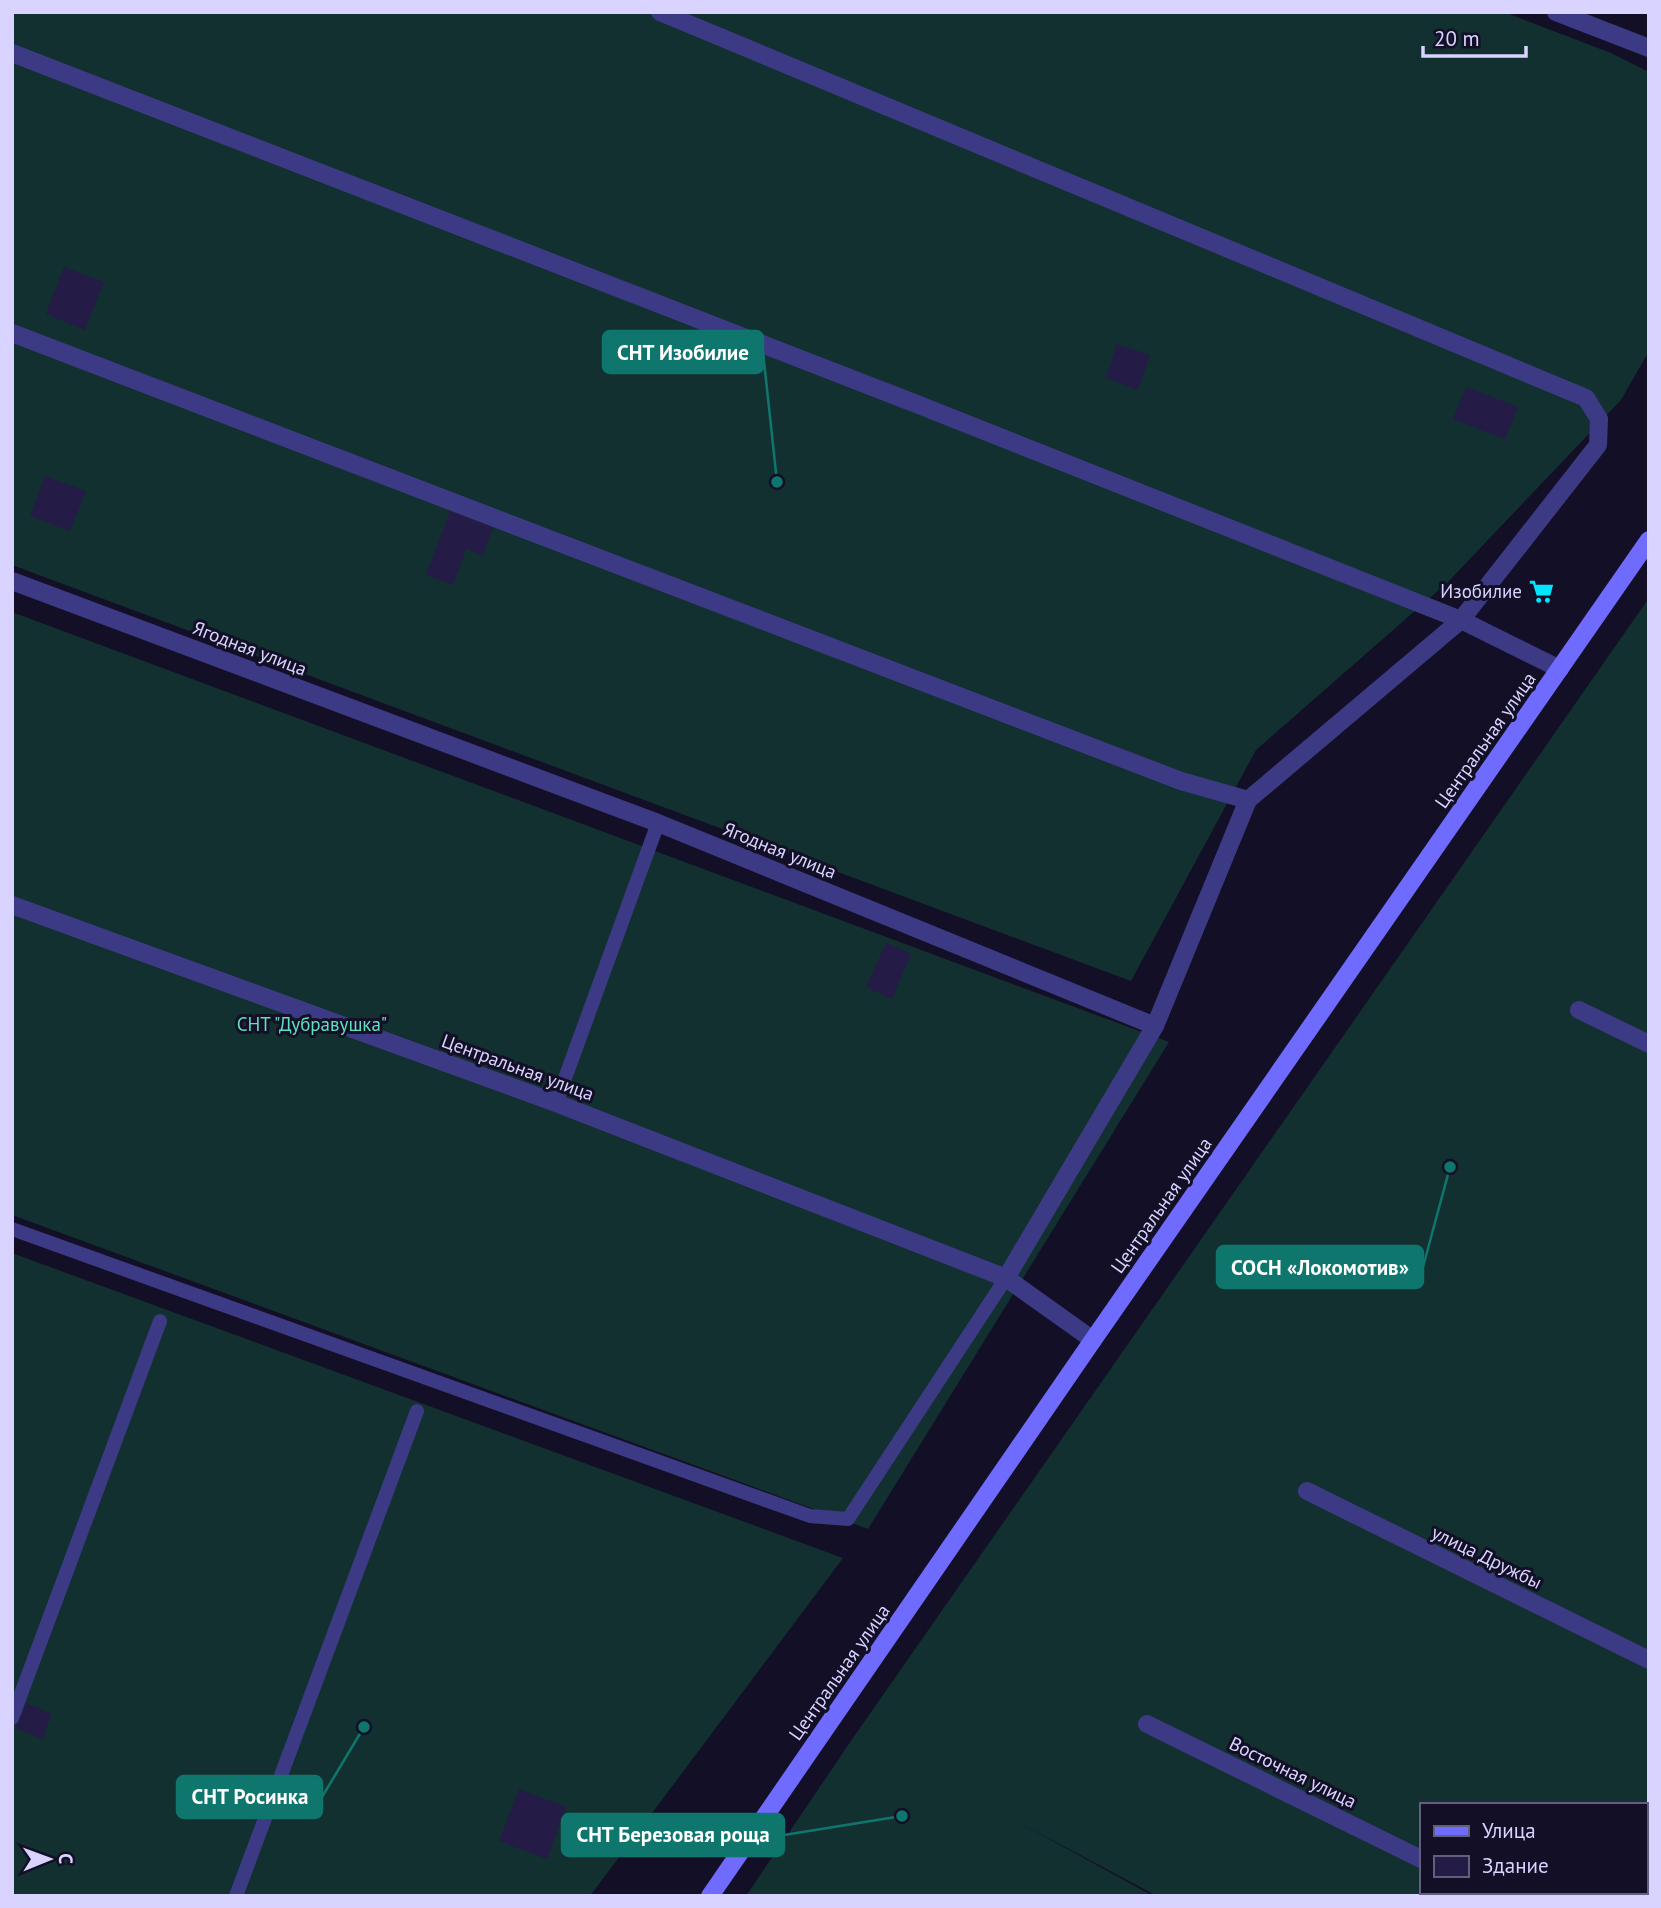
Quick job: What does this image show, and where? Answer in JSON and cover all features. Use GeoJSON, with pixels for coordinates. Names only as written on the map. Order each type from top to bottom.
{"type":"FeatureCollection","features":[{"type":"Feature","properties":{"kind":"street"},"geometry":{"type":"LineString","coordinates":[[660,12],[1587,398],[1600,419],[1598,444],[1461,620],[1248,800],[1155,1026],[1006,1278],[1093,1340]]}},
{"type":"Feature","properties":{"kind":"street"},"geometry":{"type":"LineString","coordinates":[[1556,12],[1649,48]]}},
{"type":"Feature","properties":{"kind":"street"},"geometry":{"type":"LineString","coordinates":[[12,52],[914,403],[1461,620],[1560,668]]}},
{"type":"Feature","properties":{"kind":"street"},"geometry":{"type":"LineString","coordinates":[[12,333],[1181,780],[1248,800]]}},
{"type":"Feature","properties":{"kind":"street","name":"Центральная улица"},"geometry":{"type":"LineString","coordinates":[[710,1896],[1649,540]]}},
{"type":"Feature","properties":{"kind":"street","name":"Ягодная улица"},"geometry":{"type":"LineString","coordinates":[[12,582],[658,823],[1155,1026]]}},
{"type":"Feature","properties":{"kind":"street","name":"Центральная улица"},"geometry":{"type":"LineString","coordinates":[[12,905],[556,1103],[1006,1278]]}},
{"type":"Feature","properties":{"kind":"street"},"geometry":{"type":"LineString","coordinates":[[1579,1010],[1649,1044]]}},
{"type":"Feature","properties":{"kind":"street","name":"улица Дружбы"},"geometry":{"type":"LineString","coordinates":[[1307,1491],[1649,1660]]}},
{"type":"Feature","properties":{"kind":"street","name":"Восточная улица"},"geometry":{"type":"LineString","coordinates":[[1147,1724],[1420,1859]]}},
{"type":"Feature","properties":{"kind":"lane"},"geometry":{"type":"LineString","coordinates":[[556,1103],[658,823]]}},
{"type":"Feature","properties":{"kind":"lane"},"geometry":{"type":"LineString","coordinates":[[12,1229],[810,1516],[848,1519],[1006,1278]]}},
{"type":"Feature","properties":{"kind":"lane"},"geometry":{"type":"LineString","coordinates":[[12,1718],[160,1321]]}},
{"type":"Feature","properties":{"kind":"lane"},"geometry":{"type":"LineString","coordinates":[[236,1896],[417,1411]]}},
{"type":"Feature","properties":{"kind":"green space"},"geometry":{"type":"Polygon","coordinates":[[[12,12],[1504,12],[1611,53],[1649,72],[1649,351],[1621,400],[1448,582],[1256,750],[1131,981],[12,565],[12,12]]]}},
{"type":"Feature","properties":{"kind":"green space"},"geometry":{"type":"Polygon","coordinates":[[[1649,598],[1649,1896],[1157,1896],[1009,1817],[1153,1896],[746,1896],[855,1735],[1649,598]]]}},
{"type":"Feature","properties":{"kind":"green space","name":"СНТ \"Дубравушка\""},"geometry":{"type":"Polygon","coordinates":[[[12,612],[1169,1042],[868,1529],[12,1215],[12,612]]]}},
{"type":"Feature","properties":{"kind":"green space"},"geometry":{"type":"Polygon","coordinates":[[[12,1253],[843,1558],[590,1896],[12,1896],[12,1253]]]}},
{"type":"Feature","properties":{"kind":"building"},"geometry":{"type":"Polygon","coordinates":[[[64,267],[104,282],[85,330],[46,314],[64,267]]]}},
{"type":"Feature","properties":{"kind":"building"},"geometry":{"type":"Polygon","coordinates":[[[1117,344],[1150,355],[1138,390],[1106,378],[1117,344]]]}},
{"type":"Feature","properties":{"kind":"building"},"geometry":{"type":"Polygon","coordinates":[[[1466,387],[1518,407],[1505,439],[1453,419],[1466,387]]]}},
{"type":"Feature","properties":{"kind":"building"},"geometry":{"type":"Polygon","coordinates":[[[45,476],[86,491],[70,531],[30,516],[45,476]]]}},
{"type":"Feature","properties":{"kind":"building"},"geometry":{"type":"Polygon","coordinates":[[[450,511],[493,527],[483,555],[466,549],[453,585],[426,575],[450,511]]]}},
{"type":"Feature","properties":{"kind":"building"},"geometry":{"type":"Polygon","coordinates":[[[886,943],[911,954],[892,999],[866,987],[886,943]]]}},
{"type":"Feature","properties":{"kind":"building"},"geometry":{"type":"Polygon","coordinates":[[[26,1703],[52,1714],[42,1739],[16,1728],[26,1703]]]}},
{"type":"Feature","properties":{"kind":"building"},"geometry":{"type":"Polygon","coordinates":[[[519,1789],[566,1807],[547,1859],[499,1841],[519,1789]]]}},
{"type":"Feature","properties":{"kind":"place","name":"СНТ Изобилие"},"geometry":{"type":"Point","coordinates":[777,482]}},
{"type":"Feature","properties":{"kind":"place","name":"Изобилие"},"geometry":{"type":"Point","coordinates":[1542,591]}},
{"type":"Feature","properties":{"kind":"place","name":"СОСН «Локомотив»"},"geometry":{"type":"Point","coordinates":[1450,1167]}},
{"type":"Feature","properties":{"kind":"place","name":"СНТ Росинка"},"geometry":{"type":"Point","coordinates":[364,1727]}},
{"type":"Feature","properties":{"kind":"place","name":"СНТ Березовая роща"},"geometry":{"type":"Point","coordinates":[902,1816]}}]}
